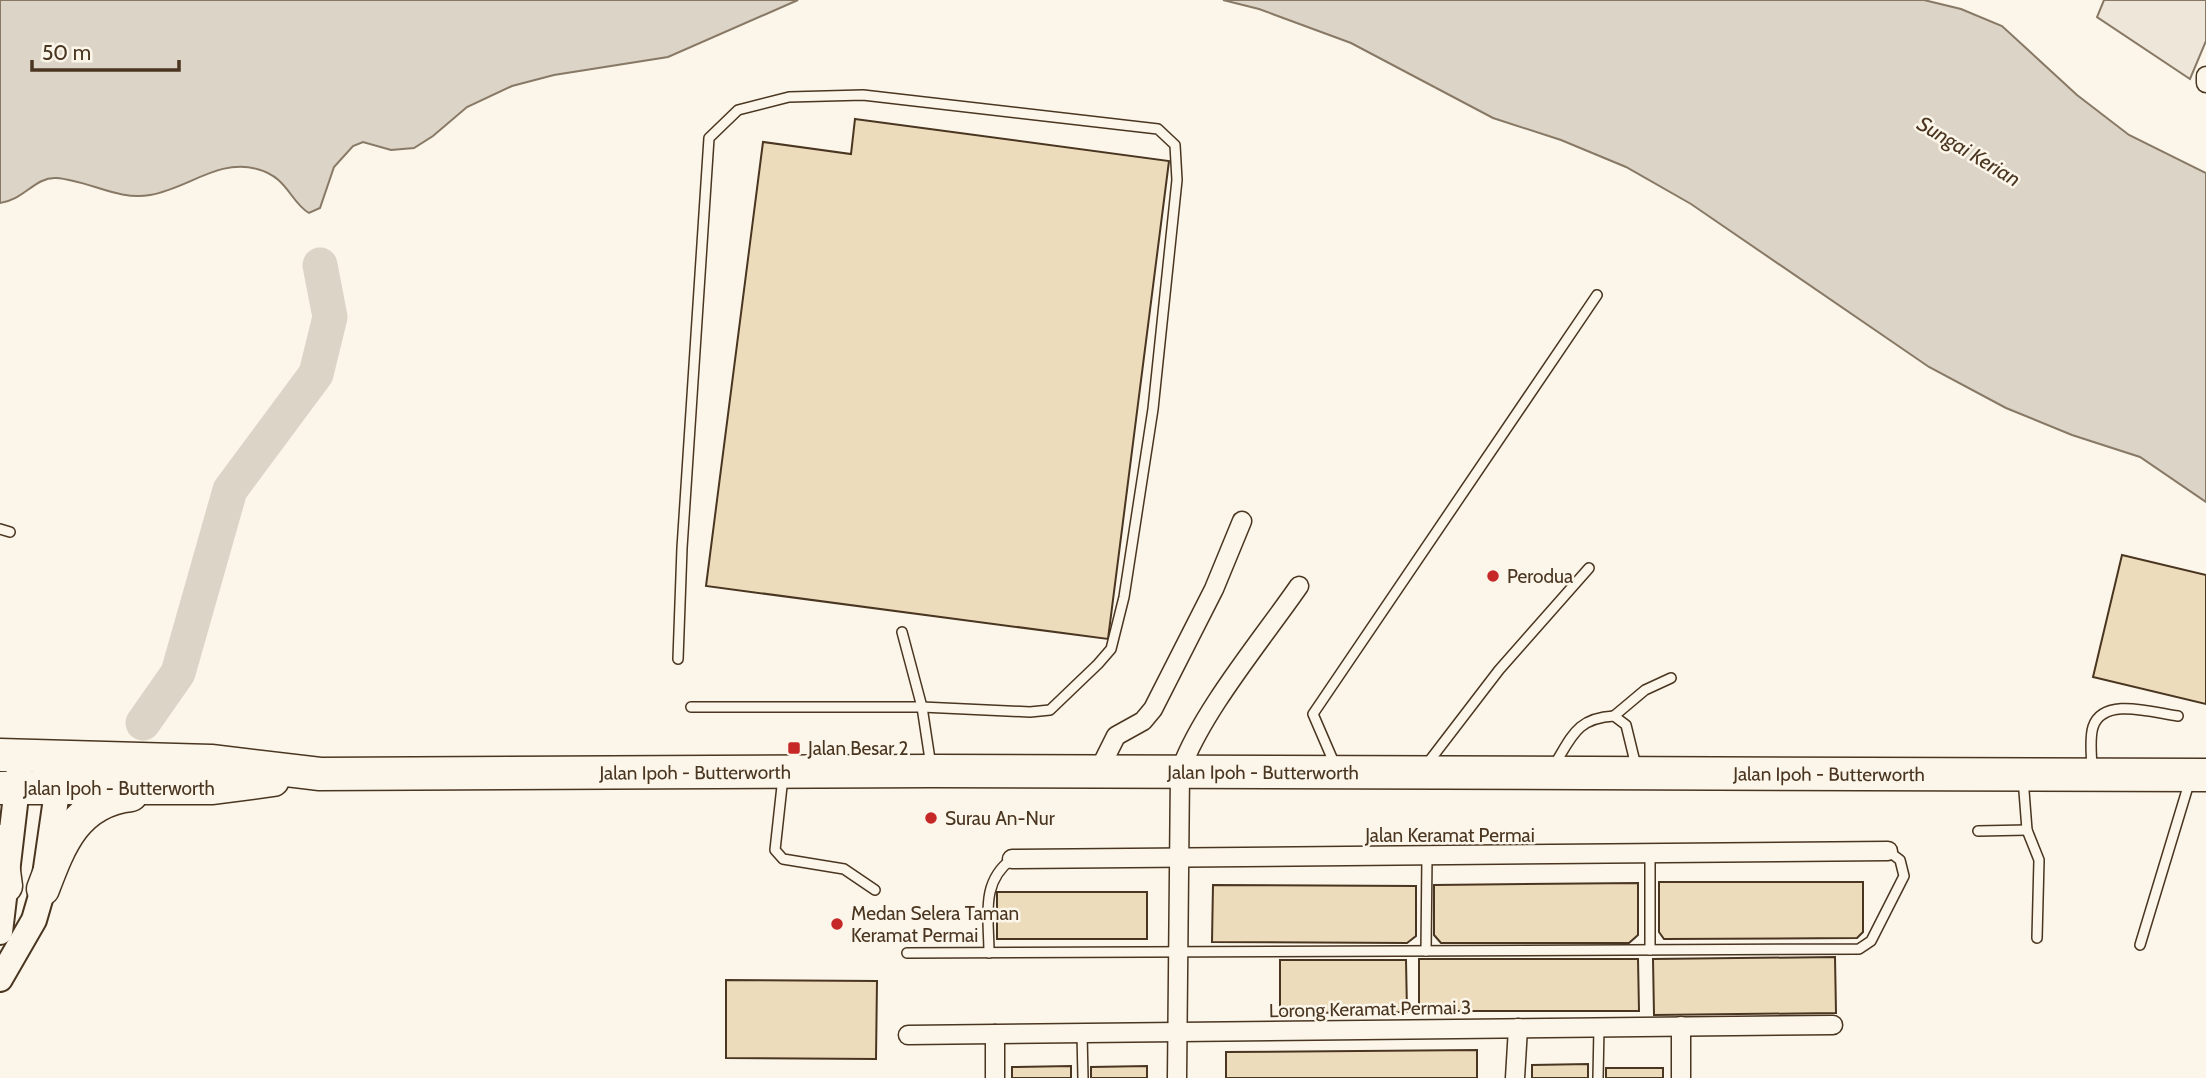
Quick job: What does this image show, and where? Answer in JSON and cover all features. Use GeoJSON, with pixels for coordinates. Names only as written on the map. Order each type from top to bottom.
{"type":"FeatureCollection","features":[{"type":"Feature","properties":{"kind":"highway","name":"Jalan Ipoh - Butterworth"},"geometry":{"type":"LineString","coordinates":[[10,755],[59,772],[213,788],[320,774]]}},
{"type":"Feature","properties":{"kind":"highway","name":"Jalan Ipoh - Butterworth"},"geometry":{"type":"LineString","coordinates":[[8,788],[59,772],[211,761],[320,774],[932,771],[2023,777],[2199,775]]}},
{"type":"Feature","properties":{"kind":"highway"},"geometry":{"type":"LineString","coordinates":[[43,889],[61,842],[71,826],[103,802],[121,796],[213,788]]}},
{"type":"Feature","properties":{"kind":"highway"},"geometry":{"type":"LineString","coordinates":[[0,841],[6,886]]}},
{"type":"Feature","properties":{"kind":"street"},"geometry":{"type":"LineString","coordinates":[[2206,76],[2206,83]]}},
{"type":"Feature","properties":{"kind":"street"},"geometry":{"type":"LineString","coordinates":[[1098,772],[1116,736],[1143,721],[1153,709],[1214,589],[1242,521]]}},
{"type":"Feature","properties":{"kind":"street"},"geometry":{"type":"LineString","coordinates":[[1177,1078],[1180,772],[1186,754],[1223,696],[1299,586]]}},
{"type":"Feature","properties":{"kind":"street"},"geometry":{"type":"LineString","coordinates":[[0,932],[6,886],[10,755]]}},
{"type":"Feature","properties":{"kind":"street"},"geometry":{"type":"LineString","coordinates":[[0,979],[34,920],[43,889],[59,772]]}},
{"type":"Feature","properties":{"kind":"street","name":"Jalan Keramat Permai"},"geometry":{"type":"LineString","coordinates":[[1012,859],[1888,851]]}},
{"type":"Feature","properties":{"kind":"street","name":"Lorong Keramat Permai 3"},"geometry":{"type":"LineString","coordinates":[[908,1035],[1833,1025]]}},
{"type":"Feature","properties":{"kind":"street"},"geometry":{"type":"LineString","coordinates":[[1681,1026],[1681,1078]]}},
{"type":"Feature","properties":{"kind":"street"},"geometry":{"type":"LineString","coordinates":[[1516,1078],[1518,1028]]}},
{"type":"Feature","properties":{"kind":"street"},"geometry":{"type":"LineString","coordinates":[[995,1034],[995,1078]]}},
{"type":"Feature","properties":{"kind":"lane"},"geometry":{"type":"LineString","coordinates":[[678,659],[682,548],[709,138],[738,110],[789,97],[851,96],[1157,129],[1175,145],[1177,180],[1171,255],[1153,409],[1124,597],[1111,649],[1051,710],[1030,712],[922,707],[691,707]]}},
{"type":"Feature","properties":{"kind":"lane"},"geometry":{"type":"LineString","coordinates":[[1338,773],[1313,714],[1597,295]]}},
{"type":"Feature","properties":{"kind":"lane"},"geometry":{"type":"LineString","coordinates":[[1419,774],[1499,670],[1589,568]]}},
{"type":"Feature","properties":{"kind":"lane"},"geometry":{"type":"LineString","coordinates":[[902,632],[922,707],[932,771]]}},
{"type":"Feature","properties":{"kind":"lane"},"geometry":{"type":"LineString","coordinates":[[1548,774],[1579,726],[1594,717],[1614,716],[1645,690],[1671,678]]}},
{"type":"Feature","properties":{"kind":"lane"},"geometry":{"type":"LineString","coordinates":[[2092,776],[2092,728],[2099,716],[2116,708],[2178,716]]}},
{"type":"Feature","properties":{"kind":"lane"},"geometry":{"type":"LineString","coordinates":[[1614,716],[1626,725],[1638,775]]}},
{"type":"Feature","properties":{"kind":"lane"},"geometry":{"type":"LineString","coordinates":[[784,772],[775,850],[783,859],[844,869],[876,890]]}},
{"type":"Feature","properties":{"kind":"lane"},"geometry":{"type":"LineString","coordinates":[[2140,946],[2199,775]]}},
{"type":"Feature","properties":{"kind":"lane"},"geometry":{"type":"LineString","coordinates":[[2023,777],[2027,830],[2039,860],[2037,938]]}},
{"type":"Feature","properties":{"kind":"lane"},"geometry":{"type":"LineString","coordinates":[[1978,831],[2027,830]]}},
{"type":"Feature","properties":{"kind":"lane"},"geometry":{"type":"LineString","coordinates":[[906,953],[1859,949],[1871,942],[1904,876],[1900,860],[1888,851]]}},
{"type":"Feature","properties":{"kind":"lane"},"geometry":{"type":"LineString","coordinates":[[1650,855],[1650,950]]}},
{"type":"Feature","properties":{"kind":"lane"},"geometry":{"type":"LineString","coordinates":[[1426,951],[1427,856]]}},
{"type":"Feature","properties":{"kind":"lane"},"geometry":{"type":"LineString","coordinates":[[989,953],[990,884],[1000,868],[1012,859]]}},
{"type":"Feature","properties":{"kind":"lane"},"geometry":{"type":"LineString","coordinates":[[1598,1078],[1599,1027]]}},
{"type":"Feature","properties":{"kind":"lane"},"geometry":{"type":"LineString","coordinates":[[1082,1033],[1083,1078]]}},
{"type":"Feature","properties":{"kind":"shaded area"},"geometry":{"type":"Polygon","coordinates":[[[2104,0],[2206,0],[2206,41],[2190,79],[2097,17],[2104,0]]]}},
{"type":"Feature","properties":{"kind":"water"},"geometry":{"type":"Polygon","coordinates":[[[0,0],[798,0],[668,57],[554,75],[512,86],[467,107],[433,136],[414,148],[391,150],[363,142],[353,146],[334,167],[320,208],[309,213],[276,178],[257,169],[243,167],[216,171],[164,192],[138,196],[115,193],[68,180],[49,179],[16,198],[0,203],[0,0]]]}},
{"type":"Feature","properties":{"kind":"water","name":"Sungai Kerian"},"geometry":{"type":"Polygon","coordinates":[[[1223,0],[1924,0],[1961,9],[2002,26],[2077,95],[2129,135],[2206,173],[2206,502],[2140,457],[2072,435],[2006,408],[1929,367],[1691,204],[1626,167],[1561,140],[1493,118],[1351,43],[1259,9],[1223,0]]]}},
{"type":"Feature","properties":{"kind":"building"},"geometry":{"type":"Polygon","coordinates":[[[855,119],[1169,161],[1108,639],[706,586],[763,142],[851,154],[855,119]]]}},
{"type":"Feature","properties":{"kind":"building"},"geometry":{"type":"Polygon","coordinates":[[[2122,555],[2206,575],[2206,704],[2093,677],[2122,555]]]}},
{"type":"Feature","properties":{"kind":"building"},"geometry":{"type":"Polygon","coordinates":[[[1659,882],[1863,882],[1863,932],[1857,938],[1664,939],[1659,932],[1659,882]]]}},
{"type":"Feature","properties":{"kind":"building"},"geometry":{"type":"Polygon","coordinates":[[[1638,883],[1638,935],[1629,943],[1441,943],[1434,935],[1434,885],[1638,883]]]}},
{"type":"Feature","properties":{"kind":"building"},"geometry":{"type":"Polygon","coordinates":[[[1213,885],[1416,886],[1416,936],[1407,943],[1212,942],[1213,885]]]}},
{"type":"Feature","properties":{"kind":"building"},"geometry":{"type":"Polygon","coordinates":[[[997,892],[1147,892],[1147,939],[997,939],[997,892]]]}},
{"type":"Feature","properties":{"kind":"building"},"geometry":{"type":"Polygon","coordinates":[[[1835,957],[1836,1013],[1654,1015],[1653,959],[1835,957]]]}},
{"type":"Feature","properties":{"kind":"building"},"geometry":{"type":"Polygon","coordinates":[[[1419,959],[1638,959],[1639,1011],[1419,1011],[1419,959]]]}},
{"type":"Feature","properties":{"kind":"building"},"geometry":{"type":"Polygon","coordinates":[[[1280,960],[1406,960],[1407,1012],[1280,1013],[1280,960]]]}},
{"type":"Feature","properties":{"kind":"building"},"geometry":{"type":"Polygon","coordinates":[[[726,980],[877,981],[876,1059],[726,1058],[726,980]]]}},
{"type":"Feature","properties":{"kind":"building"},"geometry":{"type":"Polygon","coordinates":[[[1477,1050],[1477,1078],[1226,1078],[1226,1052],[1477,1050]]]}},
{"type":"Feature","properties":{"kind":"building"},"geometry":{"type":"Polygon","coordinates":[[[1588,1064],[1588,1078],[1532,1078],[1532,1065],[1588,1064]]]}},
{"type":"Feature","properties":{"kind":"building"},"geometry":{"type":"Polygon","coordinates":[[[1071,1066],[1071,1078],[1012,1078],[1012,1067],[1071,1066]]]}},
{"type":"Feature","properties":{"kind":"building"},"geometry":{"type":"Polygon","coordinates":[[[1147,1066],[1147,1078],[1091,1078],[1091,1067],[1147,1066]]]}},
{"type":"Feature","properties":{"kind":"building"},"geometry":{"type":"Polygon","coordinates":[[[1606,1068],[1663,1068],[1663,1078],[1606,1078],[1606,1068]]]}},
{"type":"Feature","properties":{"kind":"waterway"},"geometry":{"type":"LineString","coordinates":[[143,723],[178,673],[230,490],[316,374],[330,317],[320,265]]}},
{"type":"Feature","properties":{"kind":"place","name":"Perodua"},"geometry":{"type":"Point","coordinates":[1493,576]}},
{"type":"Feature","properties":{"kind":"place","name":"Jalan Besar 2"},"geometry":{"type":"Point","coordinates":[794,748]}},
{"type":"Feature","properties":{"kind":"place","name":"Surau An-Nur"},"geometry":{"type":"Point","coordinates":[931,818]}},
{"type":"Feature","properties":{"kind":"place","name":"Medan Selera Taman Keramat Permai"},"geometry":{"type":"Point","coordinates":[837,924]}}]}
